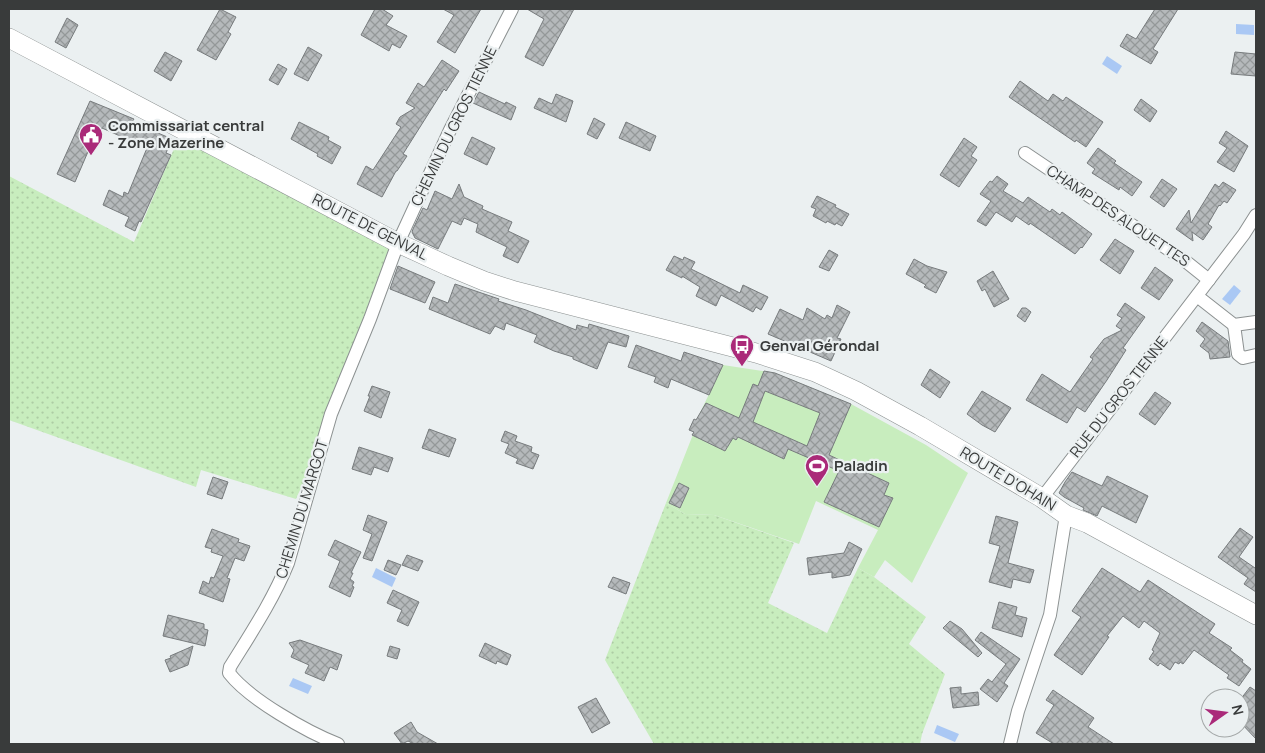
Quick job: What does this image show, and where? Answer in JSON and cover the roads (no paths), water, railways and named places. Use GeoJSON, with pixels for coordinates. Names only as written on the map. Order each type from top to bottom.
{"type":"FeatureCollection","features":[{"type":"Feature","properties":{"kind":"main road","name":"ROUTE DE GENVAL"},"geometry":{"type":"LineString","coordinates":[[9,38],[398,244],[484,281],[515,291],[756,353]]}},
{"type":"Feature","properties":{"kind":"main road","name":"ROUTE D'OHAIN"},"geometry":{"type":"LineString","coordinates":[[756,353],[815,372],[856,391],[920,426],[1042,498],[1066,515],[1087,523],[1256,615]]}},
{"type":"Feature","properties":{"kind":"street","name":"CHEMIN DU GROS TIENNE"},"geometry":{"type":"LineString","coordinates":[[398,244],[450,130],[512,9]]}},
{"type":"Feature","properties":{"kind":"street","name":"CHAMP DES ALOUETTES"},"geometry":{"type":"LineString","coordinates":[[1025,152],[1184,260],[1209,280]]}},
{"type":"Feature","properties":{"kind":"street","name":"RUE DU GROS TIENNE"},"geometry":{"type":"LineString","coordinates":[[1042,498],[1244,234],[1256,215]]}},
{"type":"Feature","properties":{"kind":"street","name":"CHEMIN DU MARGOT"},"geometry":{"type":"LineString","coordinates":[[338,744],[304,728],[280,713],[253,695],[229,673],[230,667],[273,596],[288,563],[331,414],[398,244]]}},
{"type":"Feature","properties":{"kind":"street"},"geometry":{"type":"LineString","coordinates":[[1197,296],[1234,325],[1238,354],[1243,358],[1256,355]]}},
{"type":"Feature","properties":{"kind":"street"},"geometry":{"type":"LineString","coordinates":[[1234,325],[1256,322]]}},
{"type":"Feature","properties":{"kind":"street"},"geometry":{"type":"LineString","coordinates":[[1010,744],[1018,711],[1050,615],[1066,515]]}},
{"type":"Feature","properties":{"kind":"water"},"geometry":{"type":"Polygon","coordinates":[[[1236,24],[1254,25],[1254,35],[1236,34],[1236,24]]]}},
{"type":"Feature","properties":{"kind":"water"},"geometry":{"type":"Polygon","coordinates":[[[1107,56],[1122,66],[1117,74],[1102,64],[1107,56]]]}},
{"type":"Feature","properties":{"kind":"water"},"geometry":{"type":"Polygon","coordinates":[[[1234,285],[1241,291],[1230,305],[1222,299],[1234,285]]]}},
{"type":"Feature","properties":{"kind":"water"},"geometry":{"type":"Polygon","coordinates":[[[376,568],[396,578],[392,587],[372,577],[376,568]]]}},
{"type":"Feature","properties":{"kind":"water"},"geometry":{"type":"Polygon","coordinates":[[[293,678],[312,686],[308,694],[289,686],[293,678]]]}},
{"type":"Feature","properties":{"kind":"water"},"geometry":{"type":"Polygon","coordinates":[[[937,725],[959,734],[955,742],[934,733],[937,725]]]}},
{"type":"Feature","properties":{"kind":"place","name":"Commissariat central - Zone Mazerine"},"geometry":{"type":"Point","coordinates":[91,156]}},
{"type":"Feature","properties":{"kind":"place","name":"Genval Gérondal"},"geometry":{"type":"Point","coordinates":[742,367]}},
{"type":"Feature","properties":{"kind":"place","name":"Paladin"},"geometry":{"type":"Point","coordinates":[817,487]}}]}
